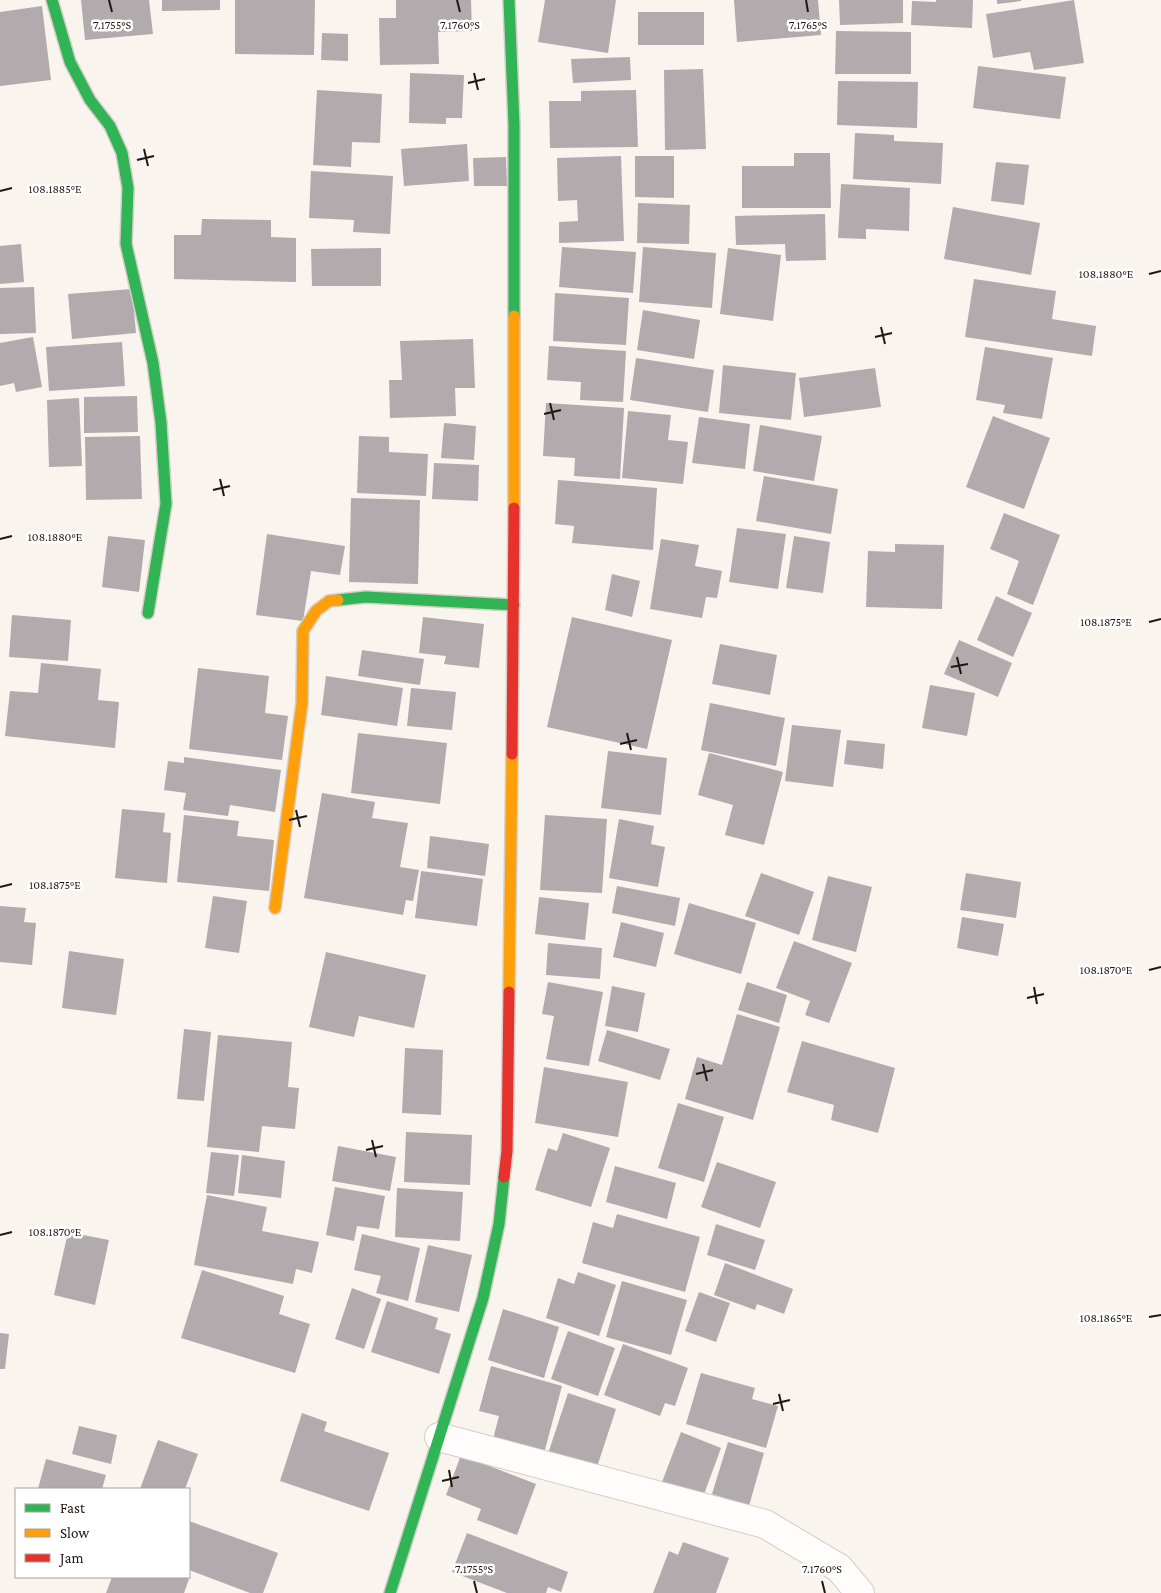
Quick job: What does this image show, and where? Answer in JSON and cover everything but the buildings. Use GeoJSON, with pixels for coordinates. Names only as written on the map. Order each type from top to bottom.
{"type":"FeatureCollection","features":[{"type":"Feature","properties":{"kind":"street"},"geometry":{"type":"LineString","coordinates":[[52,0],[70,62],[90,100],[110,126],[122,153],[128,188],[126,244],[153,363],[161,423],[166,504],[148,613]]}},
{"type":"Feature","properties":{"kind":"street"},"geometry":{"type":"LineString","coordinates":[[390,1593],[483,1298],[499,1224],[506,1151],[514,605],[514,126],[509,0]]}},
{"type":"Feature","properties":{"kind":"street"},"geometry":{"type":"LineString","coordinates":[[276,908],[302,703],[303,631],[316,611],[329,601],[366,596],[514,605]]}},
{"type":"Feature","properties":{"kind":"street"},"geometry":{"type":"LineString","coordinates":[[439,1437],[765,1524],[839,1568],[860,1593]]}},
{"type":"Feature","properties":{"kind":"traffic: fast"},"geometry":{"type":"LineString","coordinates":[[52,0],[70,62],[90,100],[110,126],[122,153],[128,188],[126,244],[153,363],[161,423],[166,504],[148,613]]}},
{"type":"Feature","properties":{"kind":"traffic: fast"},"geometry":{"type":"LineString","coordinates":[[509,0],[514,125],[514,316]]}},
{"type":"Feature","properties":{"kind":"traffic: fast"},"geometry":{"type":"LineString","coordinates":[[338,600],[366,597],[514,605]]}},
{"type":"Feature","properties":{"kind":"traffic: fast"},"geometry":{"type":"LineString","coordinates":[[390,1593],[483,1298],[499,1224],[504,1177]]}},
{"type":"Feature","properties":{"kind":"traffic: slow"},"geometry":{"type":"LineString","coordinates":[[514,316],[514,508]]}},
{"type":"Feature","properties":{"kind":"traffic: slow"},"geometry":{"type":"LineString","coordinates":[[275,908],[302,703],[303,631],[316,611],[329,601],[338,600]]}},
{"type":"Feature","properties":{"kind":"traffic: slow"},"geometry":{"type":"LineString","coordinates":[[509,992],[512,754]]}},
{"type":"Feature","properties":{"kind":"traffic: jam"},"geometry":{"type":"LineString","coordinates":[[512,754],[514,508]]}},
{"type":"Feature","properties":{"kind":"traffic: jam"},"geometry":{"type":"LineString","coordinates":[[504,1177],[507,1151],[509,992]]}}]}
